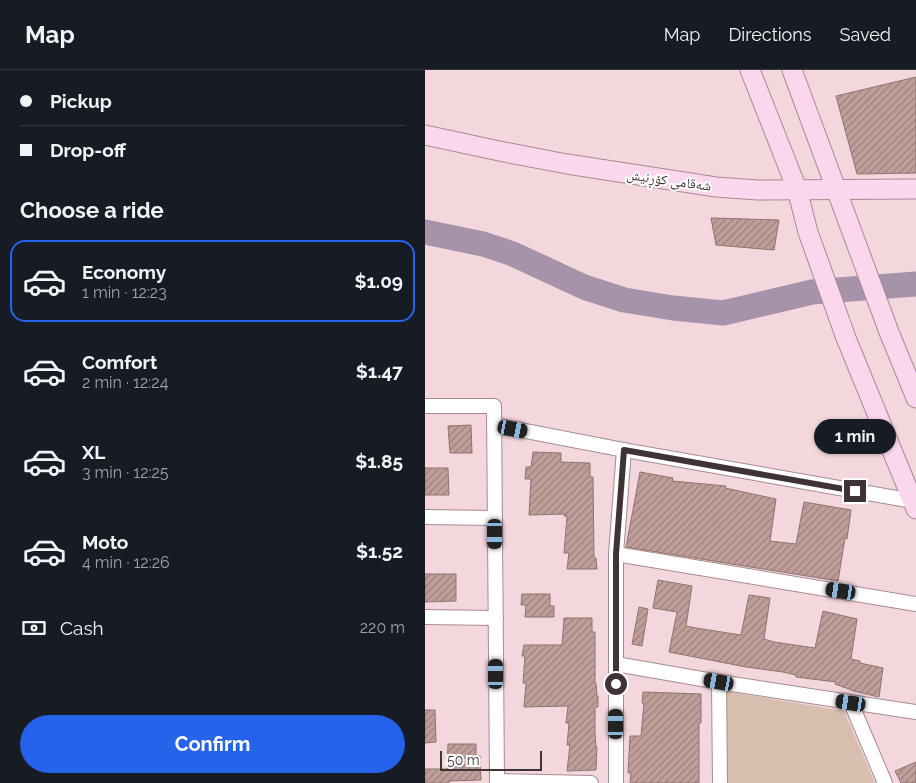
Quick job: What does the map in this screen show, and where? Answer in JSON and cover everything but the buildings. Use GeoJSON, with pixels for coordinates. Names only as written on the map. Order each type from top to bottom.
{"type":"FeatureCollection","features":[{"type":"Feature","properties":{"kind":"street"},"geometry":{"type":"LineString","coordinates":[[750,70],[797,189],[808,232],[846,338],[914,505]]}},
{"type":"Feature","properties":{"kind":"street"},"geometry":{"type":"LineString","coordinates":[[792,70],[889,332],[916,398]]}},
{"type":"Feature","properties":{"kind":"street","name":"شەقامی کۆڕنیش"},"geometry":{"type":"LineString","coordinates":[[425,134],[504,152],[631,174],[737,189],[916,189]]}},
{"type":"Feature","properties":{"kind":"street"},"geometry":{"type":"LineString","coordinates":[[425,406],[494,406],[497,782],[591,783]]}},
{"type":"Feature","properties":{"kind":"street"},"geometry":{"type":"LineString","coordinates":[[494,425],[914,505]]}},
{"type":"Feature","properties":{"kind":"street"},"geometry":{"type":"LineString","coordinates":[[616,783],[616,554],[624,450]]}},
{"type":"Feature","properties":{"kind":"street"},"geometry":{"type":"LineString","coordinates":[[425,517],[495,518]]}},
{"type":"Feature","properties":{"kind":"street"},"geometry":{"type":"LineString","coordinates":[[616,554],[916,604]]}},
{"type":"Feature","properties":{"kind":"street"},"geometry":{"type":"LineString","coordinates":[[425,617],[496,618]]}},
{"type":"Feature","properties":{"kind":"street"},"geometry":{"type":"LineString","coordinates":[[616,664],[719,682],[916,712]]}},
{"type":"Feature","properties":{"kind":"street"},"geometry":{"type":"LineString","coordinates":[[719,682],[719,783]]}},
{"type":"Feature","properties":{"kind":"street"},"geometry":{"type":"LineString","coordinates":[[851,703],[885,783]]}},
{"type":"Feature","properties":{"kind":"shaded area"},"geometry":{"type":"Polygon","coordinates":[[[725,691],[844,711],[875,783],[727,783],[725,691]]]}},
{"type":"Feature","properties":{"kind":"waterway"},"geometry":{"type":"LineString","coordinates":[[425,232],[483,244],[513,254],[584,287],[624,300],[673,308],[723,313],[812,292],[916,284]]}},
{"type":"Feature","properties":{"kind":"route"},"geometry":{"type":"LineString","coordinates":[[616,684],[616,554],[624,450],[855,491]]}}]}
